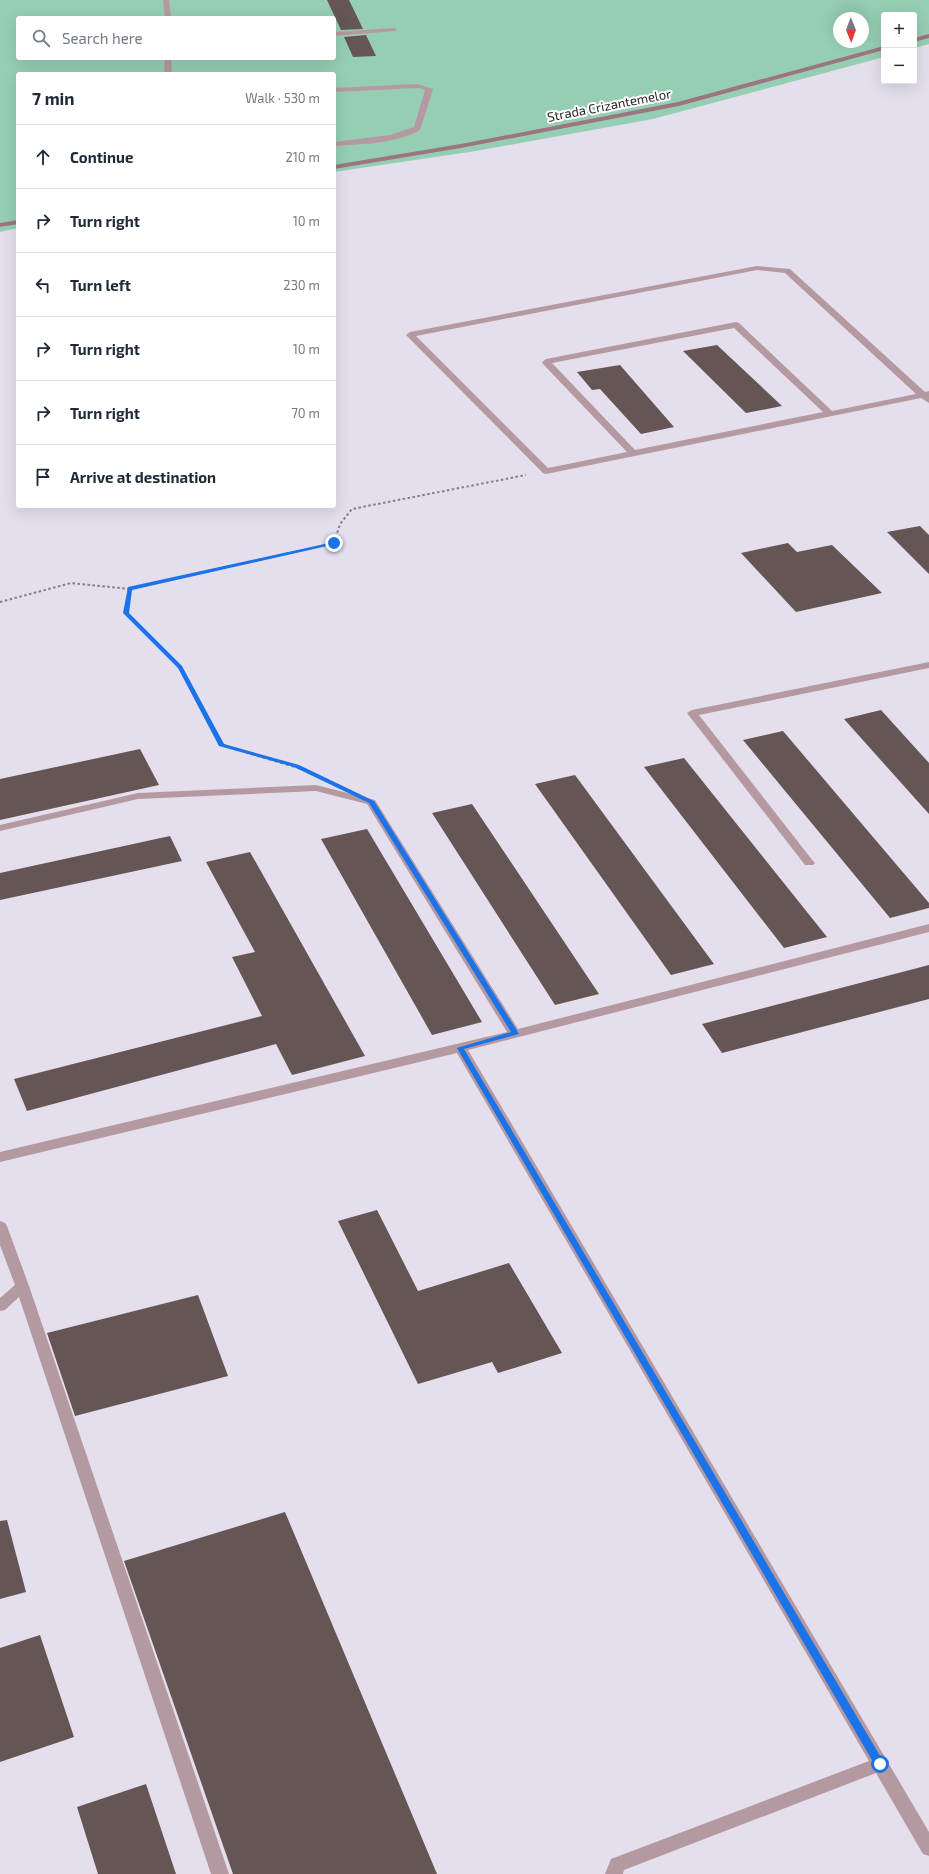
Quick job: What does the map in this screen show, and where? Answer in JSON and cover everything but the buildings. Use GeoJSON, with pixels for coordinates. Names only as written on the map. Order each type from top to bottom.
{"type":"FeatureCollection","features":[{"type":"Feature","properties":{"kind":"street"},"geometry":{"type":"LineString","coordinates":[[166,0],[168,16]]}},
{"type":"Feature","properties":{"kind":"street"},"geometry":{"type":"LineString","coordinates":[[336,34],[394,30]]}},
{"type":"Feature","properties":{"kind":"street"},"geometry":{"type":"LineString","coordinates":[[917,39],[929,36]]}},
{"type":"Feature","properties":{"kind":"street","name":"Strada Crizantemelor"},"geometry":{"type":"LineString","coordinates":[[336,167],[461,146],[679,104],[881,49]]}},
{"type":"Feature","properties":{"kind":"street"},"geometry":{"type":"LineString","coordinates":[[168,60],[168,72]]}},
{"type":"Feature","properties":{"kind":"street"},"geometry":{"type":"LineString","coordinates":[[336,90],[418,86],[428,89],[429,94],[417,128],[413,131],[387,137],[336,144]]}},
{"type":"Feature","properties":{"kind":"street"},"geometry":{"type":"LineString","coordinates":[[0,226],[16,222]]}},
{"type":"Feature","properties":{"kind":"street"},"geometry":{"type":"LineString","coordinates":[[757,268],[787,271],[927,396],[546,471],[410,335],[757,268]]}},
{"type":"Feature","properties":{"kind":"street"},"geometry":{"type":"LineString","coordinates":[[634,454],[546,362],[736,325],[830,414]]}},
{"type":"Feature","properties":{"kind":"street"},"geometry":{"type":"LineString","coordinates":[[809,863],[692,713],[929,665]]}},
{"type":"Feature","properties":{"kind":"street"},"geometry":{"type":"LineString","coordinates":[[0,828],[138,796],[316,788],[371,802],[515,1034]]}},
{"type":"Feature","properties":{"kind":"street"},"geometry":{"type":"LineString","coordinates":[[0,1157],[460,1048],[929,928]]}},
{"type":"Feature","properties":{"kind":"street"},"geometry":{"type":"LineString","coordinates":[[460,1048],[929,1848]]}},
{"type":"Feature","properties":{"kind":"street"},"geometry":{"type":"LineString","coordinates":[[0,1226],[22,1286],[220,1874]]}},
{"type":"Feature","properties":{"kind":"street"},"geometry":{"type":"LineString","coordinates":[[0,1306],[22,1286]]}},
{"type":"Feature","properties":{"kind":"street"},"geometry":{"type":"LineString","coordinates":[[614,1874],[617,1865],[880,1764]]}},
{"type":"Feature","properties":{"kind":"path"},"geometry":{"type":"LineString","coordinates":[[0,602],[71,583],[130,589],[334,543],[340,524],[352,509],[546,471]]}},
{"type":"Feature","properties":{"kind":"path"},"geometry":{"type":"LineString","coordinates":[[130,589],[126,613],[180,668],[222,745],[297,766],[310,773]]}},
{"type":"Feature","properties":{"kind":"green space"},"geometry":{"type":"Polygon","coordinates":[[[0,0],[929,0],[929,44],[917,47],[917,12],[881,12],[881,58],[653,119],[476,151],[336,172],[336,72],[16,72],[16,228],[0,232],[0,0]]]}},
{"type":"Feature","properties":{"kind":"route"},"geometry":{"type":"LineString","coordinates":[[334,543],[130,589],[126,613],[180,668],[222,745],[297,766],[371,802],[515,1034],[460,1048],[880,1764]]}}]}
